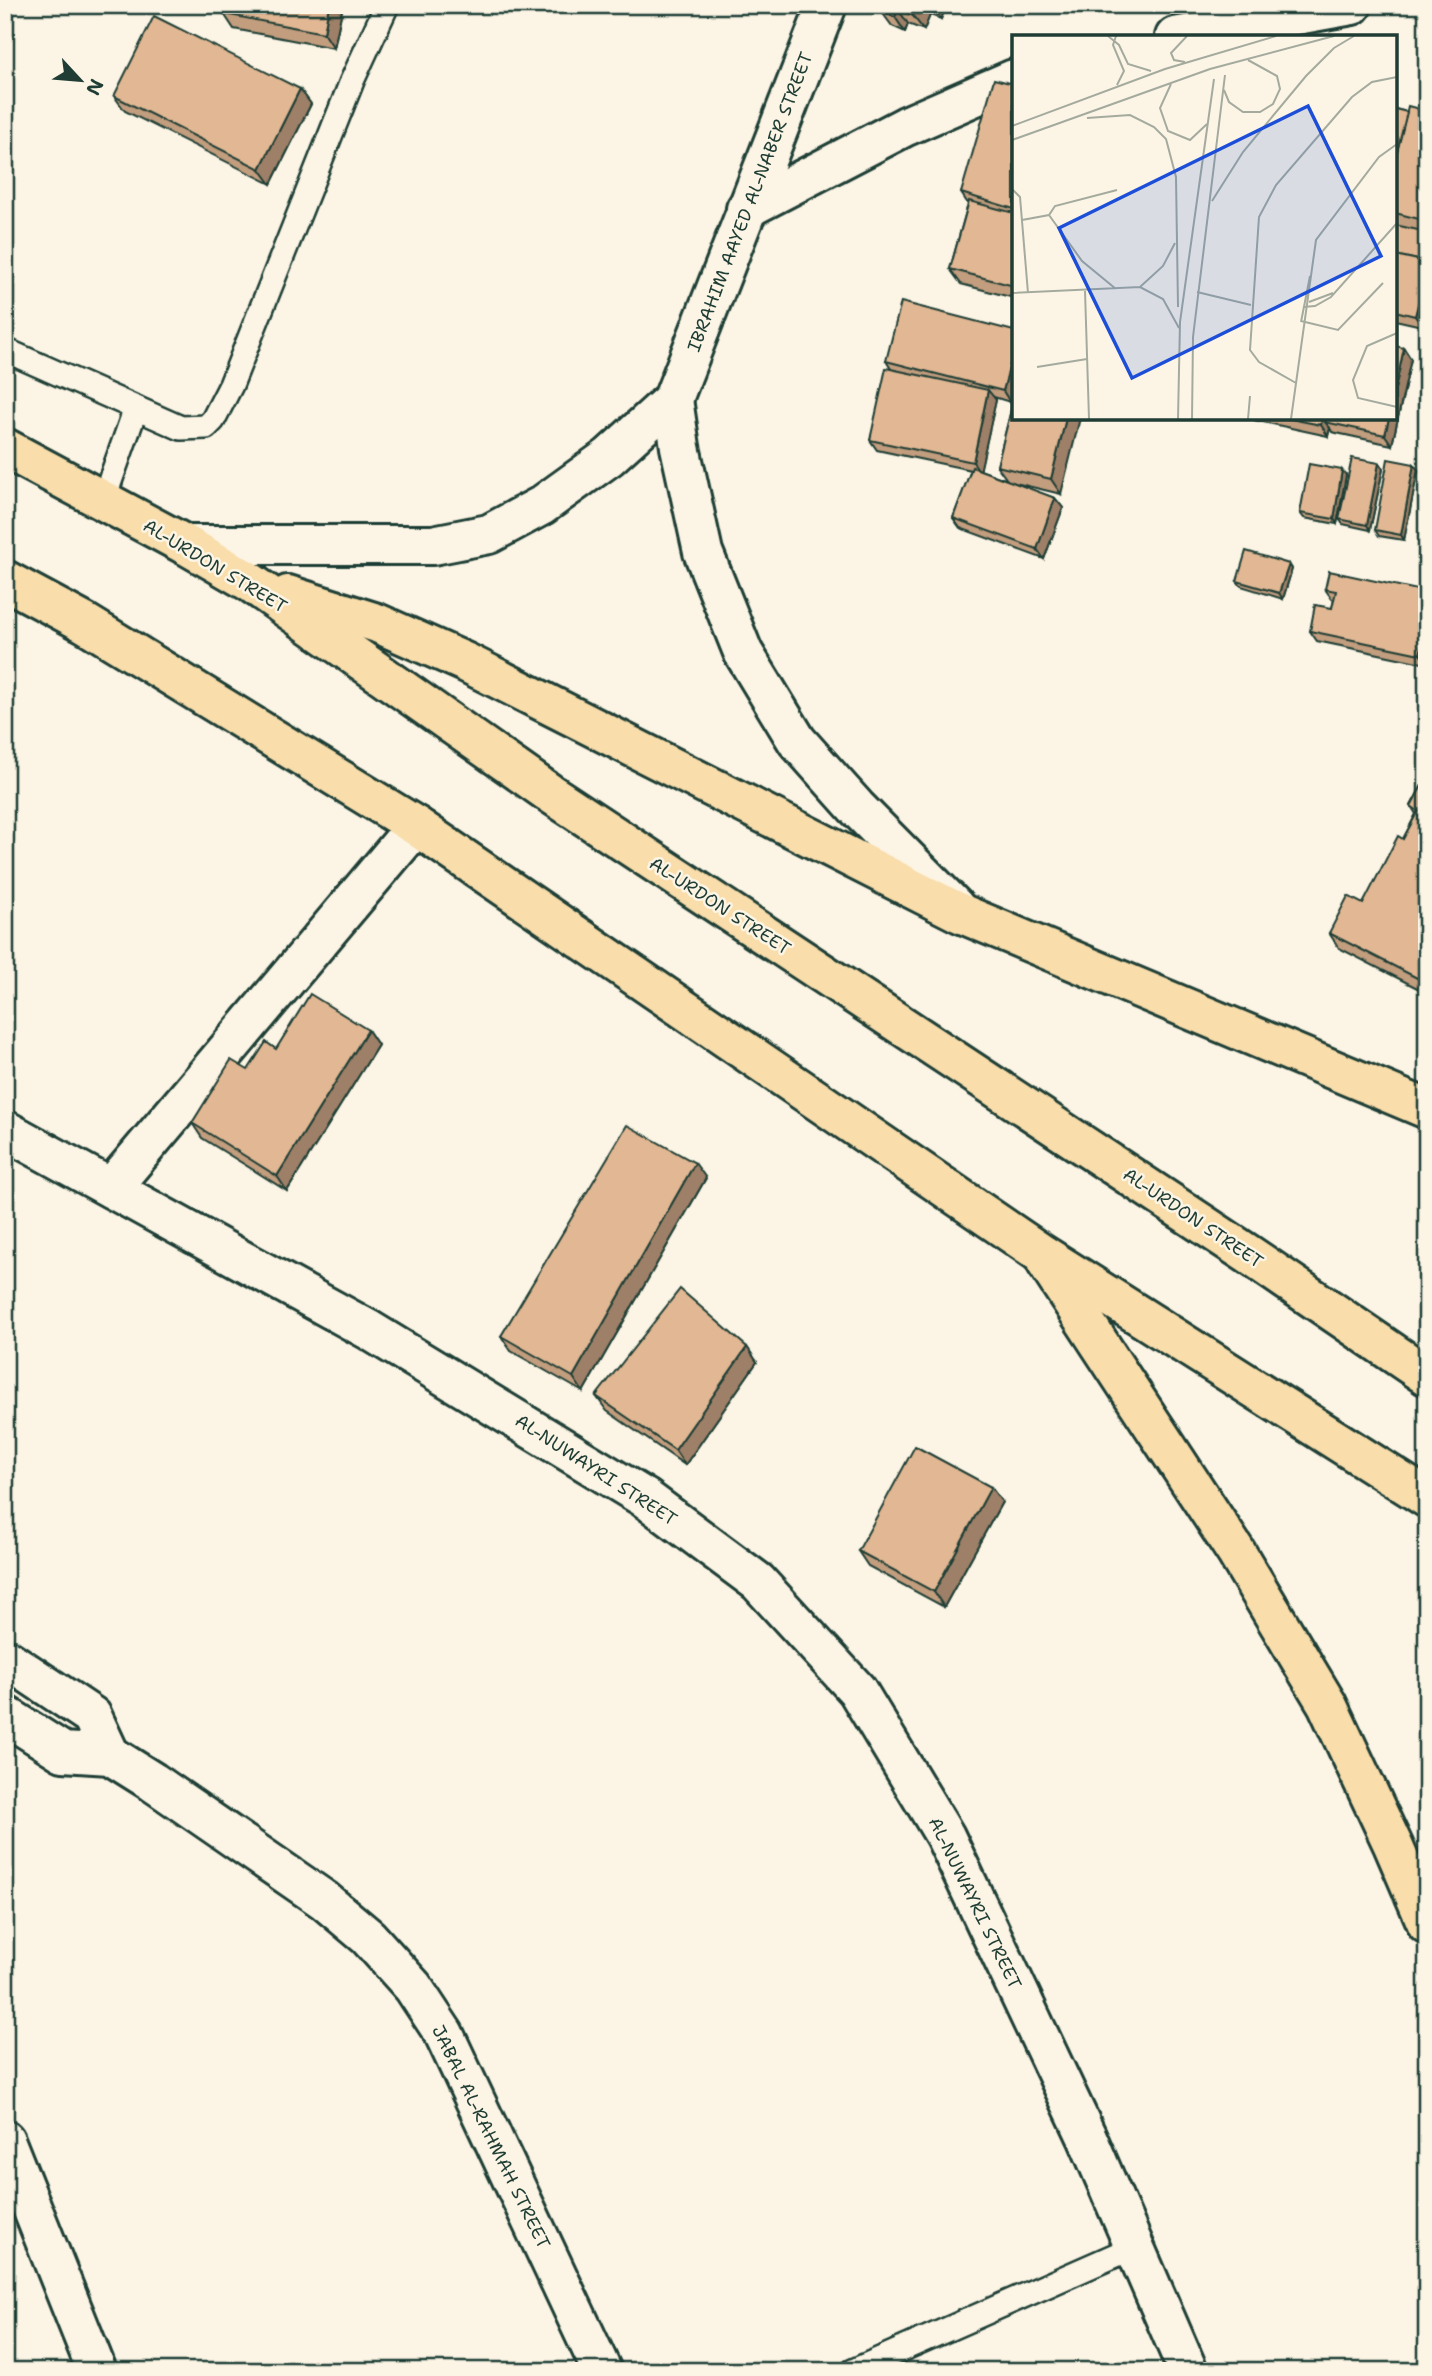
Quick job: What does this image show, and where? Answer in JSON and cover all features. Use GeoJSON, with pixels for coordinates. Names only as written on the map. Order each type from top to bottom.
{"type":"FeatureCollection","features":[{"type":"Feature","properties":{"kind":"highway","name":"AL-URDON STREET"},"geometry":{"type":"LineString","coordinates":[[5,449],[250,582],[548,792],[1248,1254],[1427,1376]]}},
{"type":"Feature","properties":{"kind":"highway"},"geometry":{"type":"LineString","coordinates":[[5,580],[85,623],[416,826],[1040,1252],[1427,1498]]}},
{"type":"Feature","properties":{"kind":"highway"},"geometry":{"type":"LineString","coordinates":[[250,582],[377,624],[465,662],[960,913],[1427,1110]]}},
{"type":"Feature","properties":{"kind":"highway"},"geometry":{"type":"LineString","coordinates":[[1040,1252],[1236,1552],[1327,1704],[1427,1924]]}},
{"type":"Feature","properties":{"kind":"street","name":"IBRAHIM AAYED AL-NABER STREET"},"geometry":{"type":"LineString","coordinates":[[186,545],[433,545],[489,534],[541,506],[609,457],[673,399],[827,5]]}},
{"type":"Feature","properties":{"kind":"street"},"geometry":{"type":"LineString","coordinates":[[1186,35],[1352,5]]}},
{"type":"Feature","properties":{"kind":"street"},"geometry":{"type":"LineString","coordinates":[[746,209],[906,126],[1012,80]]}},
{"type":"Feature","properties":{"kind":"street","name":"IBRAHIM AAYED AL-NABER STREET"},"geometry":{"type":"LineString","coordinates":[[673,399],[680,447],[703,552],[743,652],[797,741],[856,807],[960,913]]}},
{"type":"Feature","properties":{"kind":"street"},"geometry":{"type":"LineString","coordinates":[[111,1188],[416,826]]}},
{"type":"Feature","properties":{"kind":"street","name":"AL-NUWAYRI STREET"},"geometry":{"type":"LineString","coordinates":[[5,1130],[369,1330],[645,1498],[758,1582],[857,1690],[946,1836],[1087,2137],[1188,2371]]}},
{"type":"Feature","properties":{"kind":"street"},"geometry":{"type":"LineString","coordinates":[[5,1658],[92,1716],[110,1755]]}},
{"type":"Feature","properties":{"kind":"street","name":"JABAL AL-RAHMAH STREET"},"geometry":{"type":"LineString","coordinates":[[5,1715],[63,1752],[110,1755],[324,1900],[368,1937],[413,1987],[450,2046],[602,2371]]}},
{"type":"Feature","properties":{"kind":"street"},"geometry":{"type":"LineString","coordinates":[[5,1748],[44,1739]]}},
{"type":"Feature","properties":{"kind":"street"},"geometry":{"type":"LineString","coordinates":[[5,2140],[97,2371]]}},
{"type":"Feature","properties":{"kind":"lane"},"geometry":{"type":"LineString","coordinates":[[5,350],[180,428],[206,427],[213,420],[231,385],[352,81],[387,5]]}},
{"type":"Feature","properties":{"kind":"lane"},"geometry":{"type":"LineString","coordinates":[[103,501],[135,408]]}},
{"type":"Feature","properties":{"kind":"lane"},"geometry":{"type":"LineString","coordinates":[[853,2371],[1134,2247]]}},
{"type":"Feature","properties":{"kind":"building"},"geometry":{"type":"Polygon","coordinates":[[[225,5],[329,5],[324,33],[224,14],[225,5]]]}},
{"type":"Feature","properties":{"kind":"building"},"geometry":{"type":"Polygon","coordinates":[[[884,5],[918,5],[913,16],[898,9],[895,17],[881,11],[884,5]]]}},
{"type":"Feature","properties":{"kind":"building"},"geometry":{"type":"Polygon","coordinates":[[[154,16],[300,89],[260,169],[114,96],[154,16]]]}},
{"type":"Feature","properties":{"kind":"building"},"geometry":{"type":"Polygon","coordinates":[[[994,79],[1012,84],[1012,208],[961,193],[994,79]]]}},
{"type":"Feature","properties":{"kind":"building"},"geometry":{"type":"Polygon","coordinates":[[[1408,106],[1427,111],[1427,221],[1397,214],[1397,152],[1408,106]]]}},
{"type":"Feature","properties":{"kind":"building"},"geometry":{"type":"Polygon","coordinates":[[[1397,110],[1407,112],[1397,152],[1397,110]]]}},
{"type":"Feature","properties":{"kind":"building"},"geometry":{"type":"Polygon","coordinates":[[[969,201],[1012,212],[1012,285],[950,269],[969,201]]]}},
{"type":"Feature","properties":{"kind":"building"},"geometry":{"type":"Polygon","coordinates":[[[1397,225],[1427,232],[1427,262],[1397,255],[1397,225]]]}},
{"type":"Feature","properties":{"kind":"building"},"geometry":{"type":"Polygon","coordinates":[[[1397,255],[1427,262],[1415,316],[1397,312],[1397,255]]]}},
{"type":"Feature","properties":{"kind":"building"},"geometry":{"type":"Polygon","coordinates":[[[1427,291],[1427,319],[1419,317],[1427,291]]]}},
{"type":"Feature","properties":{"kind":"building"},"geometry":{"type":"Polygon","coordinates":[[[901,302],[1012,330],[1012,357],[1003,391],[886,361],[901,302]]]}},
{"type":"Feature","properties":{"kind":"building"},"geometry":{"type":"Polygon","coordinates":[[[1397,346],[1404,348],[1397,380],[1397,346]]]}},
{"type":"Feature","properties":{"kind":"building"},"geometry":{"type":"Polygon","coordinates":[[[886,368],[988,390],[973,462],[870,440],[886,368]]]}},
{"type":"Feature","properties":{"kind":"building"},"geometry":{"type":"Polygon","coordinates":[[[1012,406],[1012,420],[1066,420],[1051,479],[997,466],[1012,406]]]}},
{"type":"Feature","properties":{"kind":"building"},"geometry":{"type":"Polygon","coordinates":[[[1296,420],[1322,420],[1321,425],[1296,420]]]}},
{"type":"Feature","properties":{"kind":"building"},"geometry":{"type":"Polygon","coordinates":[[[1326,420],[1389,420],[1385,435],[1326,420]]]}},
{"type":"Feature","properties":{"kind":"building"},"geometry":{"type":"Polygon","coordinates":[[[1352,458],[1379,463],[1367,525],[1339,519],[1352,458]]]}},
{"type":"Feature","properties":{"kind":"building"},"geometry":{"type":"Polygon","coordinates":[[[1388,459],[1414,464],[1401,535],[1375,530],[1388,459]]]}},
{"type":"Feature","properties":{"kind":"building"},"geometry":{"type":"Polygon","coordinates":[[[1309,464],[1342,470],[1334,519],[1300,513],[1309,464]]]}},
{"type":"Feature","properties":{"kind":"building"},"geometry":{"type":"Polygon","coordinates":[[[972,467],[1055,498],[1037,549],[953,518],[972,467]]]}},
{"type":"Feature","properties":{"kind":"building"},"geometry":{"type":"Polygon","coordinates":[[[1246,551],[1289,564],[1279,593],[1237,581],[1246,551]]]}},
{"type":"Feature","properties":{"kind":"building"},"geometry":{"type":"Polygon","coordinates":[[[1329,571],[1427,592],[1427,622],[1420,654],[1310,631],[1315,605],[1332,608],[1336,591],[1325,589],[1329,571]]]}},
{"type":"Feature","properties":{"kind":"building"},"geometry":{"type":"Polygon","coordinates":[[[1427,776],[1427,983],[1329,933],[1348,896],[1363,904],[1398,836],[1403,839],[1418,811],[1411,806],[1427,776]]]}},
{"type":"Feature","properties":{"kind":"building"},"geometry":{"type":"Polygon","coordinates":[[[310,994],[368,1030],[277,1176],[192,1123],[231,1060],[248,1070],[266,1042],[276,1049],[310,994]]]}},
{"type":"Feature","properties":{"kind":"building"},"geometry":{"type":"Polygon","coordinates":[[[627,1125],[695,1163],[573,1377],[501,1336],[627,1125]]]}},
{"type":"Feature","properties":{"kind":"building"},"geometry":{"type":"Polygon","coordinates":[[[680,1289],[747,1347],[675,1450],[596,1396],[680,1289]]]}},
{"type":"Feature","properties":{"kind":"building"},"geometry":{"type":"Polygon","coordinates":[[[915,1446],[991,1487],[934,1592],[858,1551],[915,1446]]]}}]}
